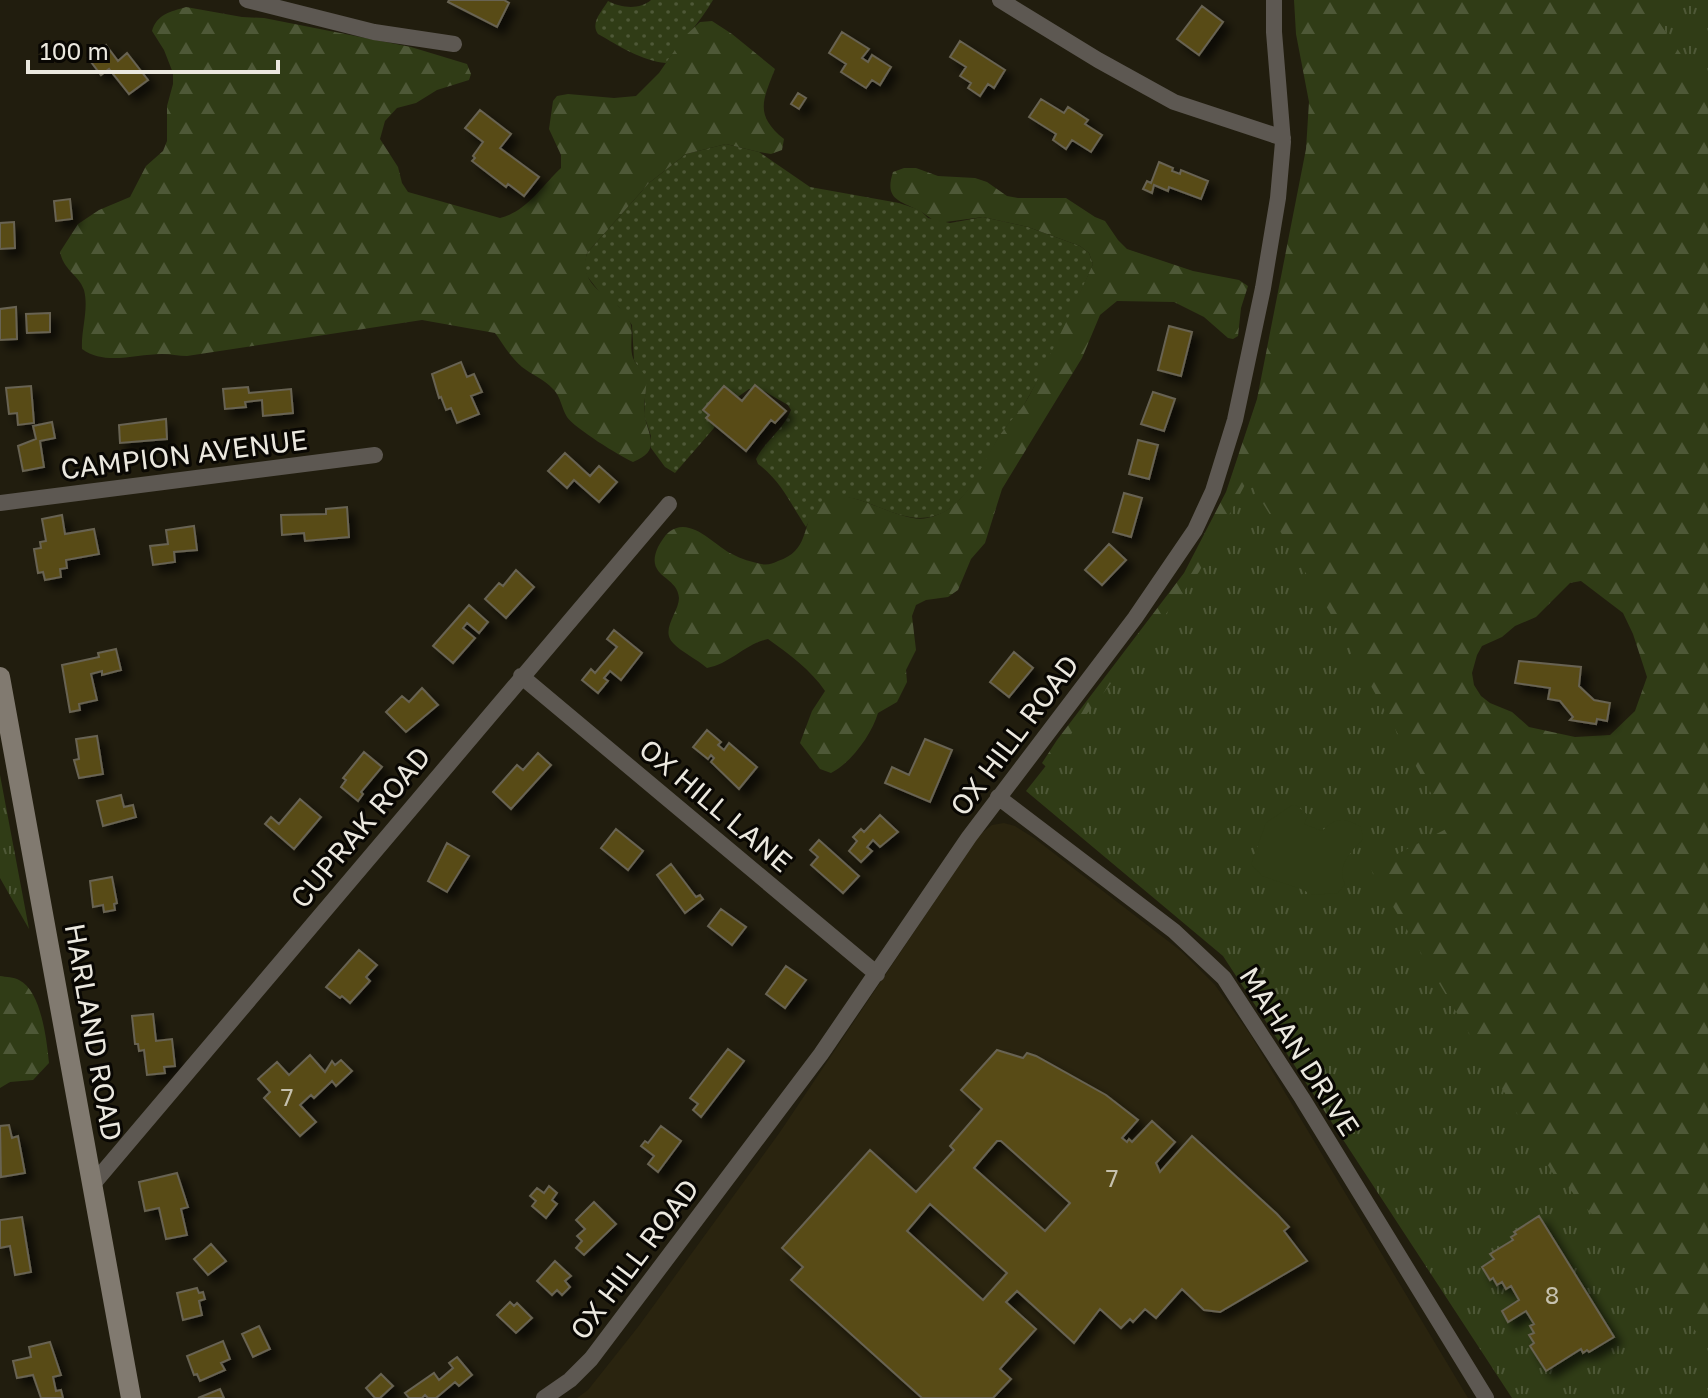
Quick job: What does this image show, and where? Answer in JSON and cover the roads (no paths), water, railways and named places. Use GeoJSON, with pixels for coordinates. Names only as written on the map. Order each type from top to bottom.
{"type":"FeatureCollection","features":[{"type":"Feature","properties":{"kind":"main road","name":"HARLAND ROAD"},"geometry":{"type":"LineString","coordinates":[[0,677],[131,1398]]}},
{"type":"Feature","properties":{"kind":"street"},"geometry":{"type":"LineString","coordinates":[[247,0],[374,32],[454,44]]}},
{"type":"Feature","properties":{"kind":"street"},"geometry":{"type":"LineString","coordinates":[[1000,0],[1154,92],[1194,109],[1283,138]]}},
{"type":"Feature","properties":{"kind":"street","name":"OX HILL ROAD"},"geometry":{"type":"LineString","coordinates":[[544,1398],[583,1368],[610,1336],[753,1146],[877,974],[998,797],[1168,573],[1206,508],[1235,420],[1278,198],[1283,138],[1274,0]]}},
{"type":"Feature","properties":{"kind":"street","name":"CAMPION AVENUE"},"geometry":{"type":"LineString","coordinates":[[0,503],[375,455]]}},
{"type":"Feature","properties":{"kind":"street","name":"CUPRAK ROAD"},"geometry":{"type":"LineString","coordinates":[[93,1184],[669,504]]}},
{"type":"Feature","properties":{"kind":"street","name":"OX HILL LANE"},"geometry":{"type":"LineString","coordinates":[[521,676],[877,974]]}},
{"type":"Feature","properties":{"kind":"street","name":"MAHAN DRIVE"},"geometry":{"type":"LineString","coordinates":[[998,797],[1174,931],[1224,978],[1309,1109],[1486,1398]]}}]}
